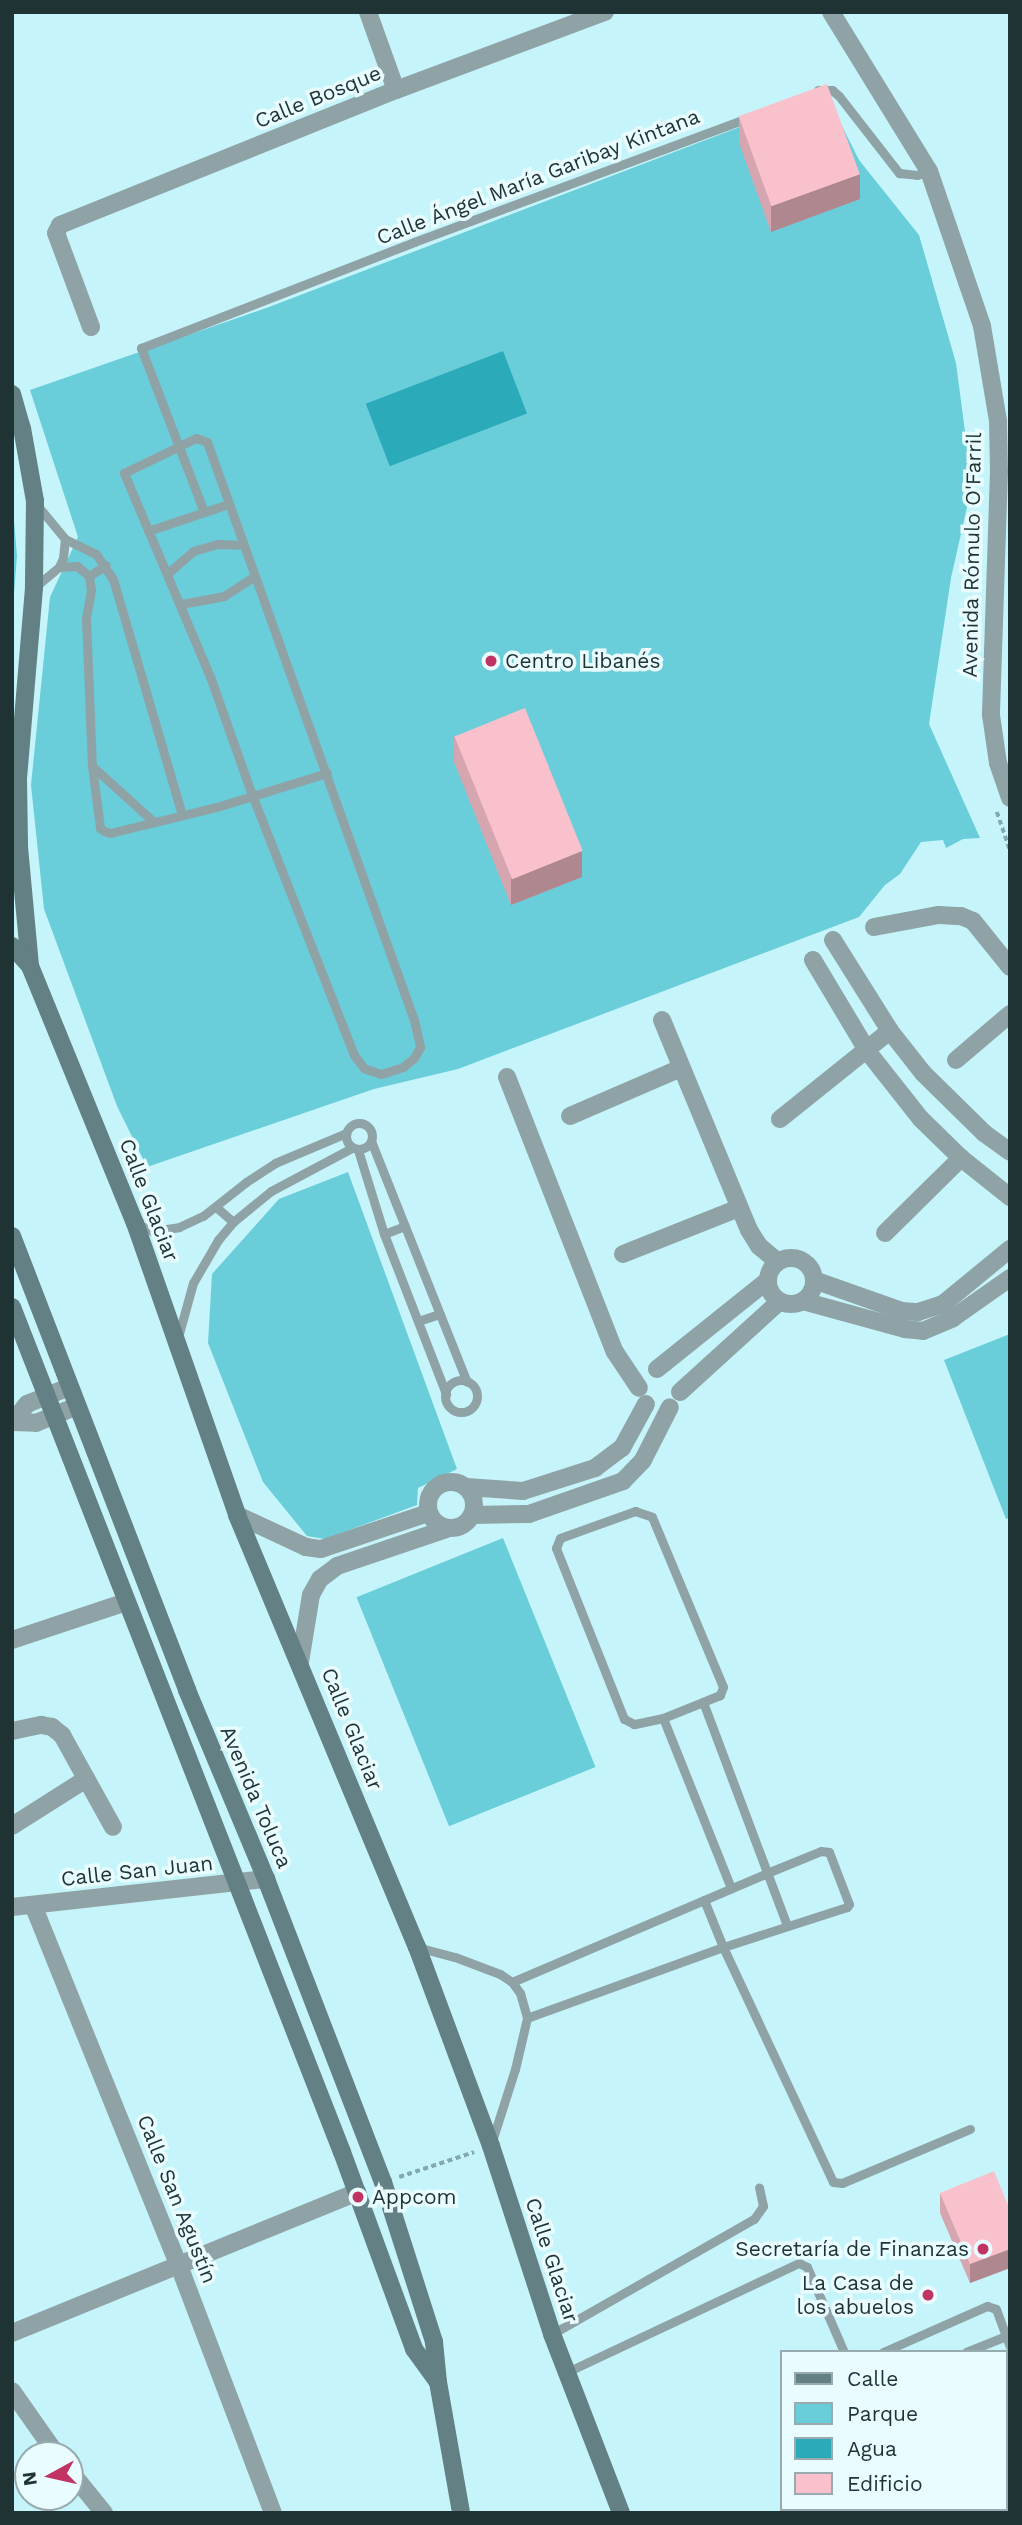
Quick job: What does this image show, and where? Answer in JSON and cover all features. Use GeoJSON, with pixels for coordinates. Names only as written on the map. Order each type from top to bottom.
{"type":"FeatureCollection","features":[{"type":"Feature","properties":{"kind":"street"},"geometry":{"type":"LineString","coordinates":[[368,12],[397,90]]}},
{"type":"Feature","properties":{"kind":"street","name":"Calle Bosque"},"geometry":{"type":"LineString","coordinates":[[91,327],[56,233],[60,225],[397,90],[605,12]]}},
{"type":"Feature","properties":{"kind":"street","name":"Avenida Rómulo O'Farril"},"geometry":{"type":"LineString","coordinates":[[831,12],[923,173],[982,326],[998,421],[992,715],[1002,799]]}},
{"type":"Feature","properties":{"kind":"street","name":"Calle Glaciar"},"geometry":{"type":"LineString","coordinates":[[12,394],[22,428],[35,501],[34,588],[18,780],[19,923],[30,966],[135,1223],[178,1339],[237,1515],[417,1947],[491,2146],[552,2334],[621,2513]]}},
{"type":"Feature","properties":{"kind":"street"},"geometry":{"type":"LineString","coordinates":[[874,927],[939,915],[961,916],[973,921],[1010,967]]}},
{"type":"Feature","properties":{"kind":"street"},"geometry":{"type":"LineString","coordinates":[[833,940],[890,1031],[923,1073],[984,1133],[1010,1152]]}},
{"type":"Feature","properties":{"kind":"street","name":"Calle Glaciar"},"geometry":{"type":"LineString","coordinates":[[12,946],[30,966]]}},
{"type":"Feature","properties":{"kind":"street"},"geometry":{"type":"LineString","coordinates":[[813,960],[868,1052],[921,1119],[961,1158],[1010,1196]]}},
{"type":"Feature","properties":{"kind":"street"},"geometry":{"type":"LineString","coordinates":[[956,1060],[1010,1014]]}},
{"type":"Feature","properties":{"kind":"street"},"geometry":{"type":"LineString","coordinates":[[662,1020],[739,1208],[759,1245],[778,1262]]}},
{"type":"Feature","properties":{"kind":"street"},"geometry":{"type":"LineString","coordinates":[[780,1119],[868,1052],[890,1031]]}},
{"type":"Feature","properties":{"kind":"street"},"geometry":{"type":"LineString","coordinates":[[570,1116],[681,1068]]}},
{"type":"Feature","properties":{"kind":"street"},"geometry":{"type":"LineString","coordinates":[[507,1077],[615,1352],[653,1409],[675,1400]]}},
{"type":"Feature","properties":{"kind":"street"},"geometry":{"type":"LineString","coordinates":[[885,1233],[961,1158]]}},
{"type":"Feature","properties":{"kind":"street"},"geometry":{"type":"LineString","coordinates":[[623,1254],[739,1208]]}},
{"type":"Feature","properties":{"kind":"street","name":"Avenida Toluca"},"geometry":{"type":"LineString","coordinates":[[12,1236],[200,1723],[266,1878],[383,2182],[434,2342],[438,2382],[461,2513]]}},
{"type":"Feature","properties":{"kind":"street"},"geometry":{"type":"LineString","coordinates":[[814,1280],[902,1311],[918,1312],[943,1304],[1010,1249]]}},
{"type":"Feature","properties":{"kind":"street"},"geometry":{"type":"LineString","coordinates":[[466,1488],[523,1491],[595,1468],[622,1448],[643,1396],[648,1372],[657,1368],[768,1280],[778,1262],[789,1258],[801,1260],[810,1268],[814,1280],[811,1292],[803,1301]]}},
{"type":"Feature","properties":{"kind":"street"},"geometry":{"type":"LineString","coordinates":[[768,1280],[771,1292],[780,1301],[791,1304],[803,1301],[905,1329],[923,1331],[954,1318],[1010,1278]]}},
{"type":"Feature","properties":{"kind":"street"},"geometry":{"type":"LineString","coordinates":[[300,1662],[311,1595],[320,1579],[337,1566],[446,1529],[457,1528],[472,1515],[529,1514],[623,1481],[643,1460],[675,1400],[780,1301]]}},
{"type":"Feature","properties":{"kind":"street","name":"Avenida Toluca"},"geometry":{"type":"LineString","coordinates":[[12,1307],[357,2192],[414,2349],[438,2382]]}},
{"type":"Feature","properties":{"kind":"street"},"geometry":{"type":"LineString","coordinates":[[657,1368],[674,1375],[675,1400]]}},
{"type":"Feature","properties":{"kind":"street"},"geometry":{"type":"LineString","coordinates":[[13,1422],[27,1404],[69,1387]]}},
{"type":"Feature","properties":{"kind":"street"},"geometry":{"type":"LineString","coordinates":[[13,1422],[36,1423],[77,1406]]}},
{"type":"Feature","properties":{"kind":"street"},"geometry":{"type":"LineString","coordinates":[[446,1529],[435,1523],[428,1513],[428,1501],[433,1490],[443,1483],[455,1482],[466,1488],[472,1496],[472,1515]]}},
{"type":"Feature","properties":{"kind":"street"},"geometry":{"type":"LineString","coordinates":[[237,1515],[306,1547],[321,1549],[428,1513]]}},
{"type":"Feature","properties":{"kind":"street"},"geometry":{"type":"LineString","coordinates":[[12,1640],[126,1602]]}},
{"type":"Feature","properties":{"kind":"street"},"geometry":{"type":"LineString","coordinates":[[12,1731],[26,1726],[52,1727],[62,1735],[113,1827]]}},
{"type":"Feature","properties":{"kind":"street"},"geometry":{"type":"LineString","coordinates":[[12,1826],[86,1779]]}},
{"type":"Feature","properties":{"kind":"street","name":"Calle San Juan"},"geometry":{"type":"LineString","coordinates":[[12,1907],[238,1884],[266,1878]]}},
{"type":"Feature","properties":{"kind":"street","name":"Calle San Agustín"},"geometry":{"type":"LineString","coordinates":[[33,1905],[178,2263],[273,2513]]}},
{"type":"Feature","properties":{"kind":"street"},"geometry":{"type":"LineString","coordinates":[[12,2333],[357,2192]]}},
{"type":"Feature","properties":{"kind":"street"},"geometry":{"type":"LineString","coordinates":[[12,2391],[47,2441]]}},
{"type":"Feature","properties":{"kind":"street"},"geometry":{"type":"LineString","coordinates":[[84,2488],[104,2513]]}},
{"type":"Feature","properties":{"kind":"lane"},"geometry":{"type":"LineString","coordinates":[[808,94],[818,89],[832,90],[889,164],[899,173],[923,173]]}},
{"type":"Feature","properties":{"kind":"lane","name":"Calle Ángel María Garibay Kintana"},"geometry":{"type":"LineString","coordinates":[[180,446],[141,348],[414,242],[765,111]]}},
{"type":"Feature","properties":{"kind":"lane"},"geometry":{"type":"LineString","coordinates":[[196,438],[207,442],[228,504],[410,1007],[420,1046],[403,1067],[381,1074],[364,1068],[354,1055],[252,795],[211,679],[124,473],[196,438]]}},
{"type":"Feature","properties":{"kind":"lane"},"geometry":{"type":"LineString","coordinates":[[180,446],[204,512]]}},
{"type":"Feature","properties":{"kind":"lane"},"geometry":{"type":"LineString","coordinates":[[35,501],[49,523],[65,539],[96,554],[106,565],[140,668],[182,815]]}},
{"type":"Feature","properties":{"kind":"lane"},"geometry":{"type":"LineString","coordinates":[[148,531],[228,504]]}},
{"type":"Feature","properties":{"kind":"lane"},"geometry":{"type":"LineString","coordinates":[[34,588],[59,567],[65,539]]}},
{"type":"Feature","properties":{"kind":"lane"},"geometry":{"type":"LineString","coordinates":[[168,573],[193,551],[217,544],[242,545]]}},
{"type":"Feature","properties":{"kind":"lane"},"geometry":{"type":"LineString","coordinates":[[89,576],[106,565]]}},
{"type":"Feature","properties":{"kind":"lane"},"geometry":{"type":"LineString","coordinates":[[59,567],[77,566],[89,576],[91,590],[86,618],[92,766],[100,828],[110,833],[327,773]]}},
{"type":"Feature","properties":{"kind":"lane"},"geometry":{"type":"LineString","coordinates":[[181,604],[224,596],[253,577]]}},
{"type":"Feature","properties":{"kind":"lane"},"geometry":{"type":"LineString","coordinates":[[92,766],[153,822]]}},
{"type":"Feature","properties":{"kind":"lane"},"geometry":{"type":"LineString","coordinates":[[135,1223],[152,1231],[179,1227],[216,1207],[246,1182],[275,1163],[346,1133],[354,1124],[365,1125],[372,1135],[368,1146],[355,1149],[271,1191],[233,1222],[218,1240],[193,1283],[178,1339]]}},
{"type":"Feature","properties":{"kind":"lane"},"geometry":{"type":"LineString","coordinates":[[346,1133],[355,1149],[384,1234],[446,1394],[446,1401],[455,1411],[469,1410],[477,1399],[477,1392],[467,1382],[371,1141]]}},
{"type":"Feature","properties":{"kind":"lane"},"geometry":{"type":"LineString","coordinates":[[372,1196],[391,1191]]}},
{"type":"Feature","properties":{"kind":"lane"},"geometry":{"type":"LineString","coordinates":[[216,1207],[233,1222]]}},
{"type":"Feature","properties":{"kind":"lane"},"geometry":{"type":"LineString","coordinates":[[384,1234],[405,1226]]}},
{"type":"Feature","properties":{"kind":"lane"},"geometry":{"type":"LineString","coordinates":[[418,1321],[440,1314]]}},
{"type":"Feature","properties":{"kind":"lane"},"geometry":{"type":"LineString","coordinates":[[446,1394],[454,1382],[467,1382]]}},
{"type":"Feature","properties":{"kind":"lane"},"geometry":{"type":"LineString","coordinates":[[635,1511],[652,1517],[723,1687],[720,1695],[663,1718],[634,1724],[624,1719],[555,1548],[560,1538],[635,1511]]}},
{"type":"Feature","properties":{"kind":"lane"},"geometry":{"type":"LineString","coordinates":[[703,1702],[788,1926]]}},
{"type":"Feature","properties":{"kind":"lane"},"geometry":{"type":"LineString","coordinates":[[663,1718],[731,1888]]}},
{"type":"Feature","properties":{"kind":"lane"},"geometry":{"type":"LineString","coordinates":[[512,1982],[731,1888],[826,1851],[849,1904],[527,2018]]}},
{"type":"Feature","properties":{"kind":"lane"},"geometry":{"type":"LineString","coordinates":[[704,1900],[723,1947],[833,2182],[842,2183],[970,2129]]}},
{"type":"Feature","properties":{"kind":"lane"},"geometry":{"type":"LineString","coordinates":[[417,1947],[455,1957],[512,1982],[520,1993],[527,2018],[515,2069],[491,2146]]}},
{"type":"Feature","properties":{"kind":"lane"},"geometry":{"type":"LineString","coordinates":[[552,2334],[754,2220],[763,2206],[759,2187]]}},
{"type":"Feature","properties":{"kind":"lane"},"geometry":{"type":"LineString","coordinates":[[567,2372],[799,2263],[807,2267],[843,2350]]}},
{"type":"Feature","properties":{"kind":"lane"},"geometry":{"type":"LineString","coordinates":[[888,2350],[987,2306],[996,2309],[1010,2347]]}},
{"type":"Feature","properties":{"kind":"lane"},"geometry":{"type":"LineString","coordinates":[[971,2350],[1006,2336]]}},
{"type":"Feature","properties":{"kind":"path"},"geometry":{"type":"LineString","coordinates":[[1002,799],[1010,850]]}},
{"type":"Feature","properties":{"kind":"path"},"geometry":{"type":"LineString","coordinates":[[383,2182],[491,2146]]}},
{"type":"Feature","properties":{"kind":"green space","name":"Centro Libanés"},"geometry":{"type":"Polygon","coordinates":[[[826,94],[859,160],[919,235],[956,363],[972,485],[951,578],[929,724],[980,838],[963,839],[946,848],[943,840],[921,842],[900,874],[885,885],[859,917],[458,1069],[374,1089],[147,1167],[117,1106],[44,909],[31,785],[50,597],[78,537],[30,390],[269,307],[826,94]]]}},
{"type":"Feature","properties":{"kind":"green space"},"geometry":{"type":"Polygon","coordinates":[[[12,496],[17,556],[12,618],[12,496]]]}},
{"type":"Feature","properties":{"kind":"green space"},"geometry":{"type":"Polygon","coordinates":[[[348,1172],[457,1469],[418,1488],[417,1505],[325,1539],[307,1536],[263,1482],[208,1343],[212,1274],[279,1199],[348,1172]]]}},
{"type":"Feature","properties":{"kind":"green space"},"geometry":{"type":"Polygon","coordinates":[[[1010,1334],[1010,1518],[1006,1519],[944,1360],[1010,1334]]]}},
{"type":"Feature","properties":{"kind":"green space"},"geometry":{"type":"Polygon","coordinates":[[[503,1538],[596,1767],[449,1826],[357,1597],[503,1538]]]}},
{"type":"Feature","properties":{"kind":"water"},"geometry":{"type":"Polygon","coordinates":[[[503,351],[527,414],[390,466],[366,404],[503,351]]]}},
{"type":"Feature","properties":{"kind":"building"},"geometry":{"type":"Polygon","coordinates":[[[827,84],[860,174],[772,206],[739,116],[827,84]]]}},
{"type":"Feature","properties":{"kind":"building"},"geometry":{"type":"Polygon","coordinates":[[[525,708],[583,851],[512,879],[455,736],[525,708]]]}},
{"type":"Feature","properties":{"kind":"building","name":"Secretaría de Finanzas"},"geometry":{"type":"Polygon","coordinates":[[[994,2171],[1010,2210],[1010,2249],[970,2264],[940,2193],[994,2171]]]}},
{"type":"Feature","properties":{"kind":"place","name":"Centro Libanés"},"geometry":{"type":"Point","coordinates":[491,661]}},
{"type":"Feature","properties":{"kind":"place","name":"Appcom"},"geometry":{"type":"Point","coordinates":[358,2197]}},
{"type":"Feature","properties":{"kind":"place","name":"Secretaría de Finanzas"},"geometry":{"type":"Point","coordinates":[983,2249]}},
{"type":"Feature","properties":{"kind":"place","name":"La Casa de los abuelos"},"geometry":{"type":"Point","coordinates":[928,2295]}}]}
